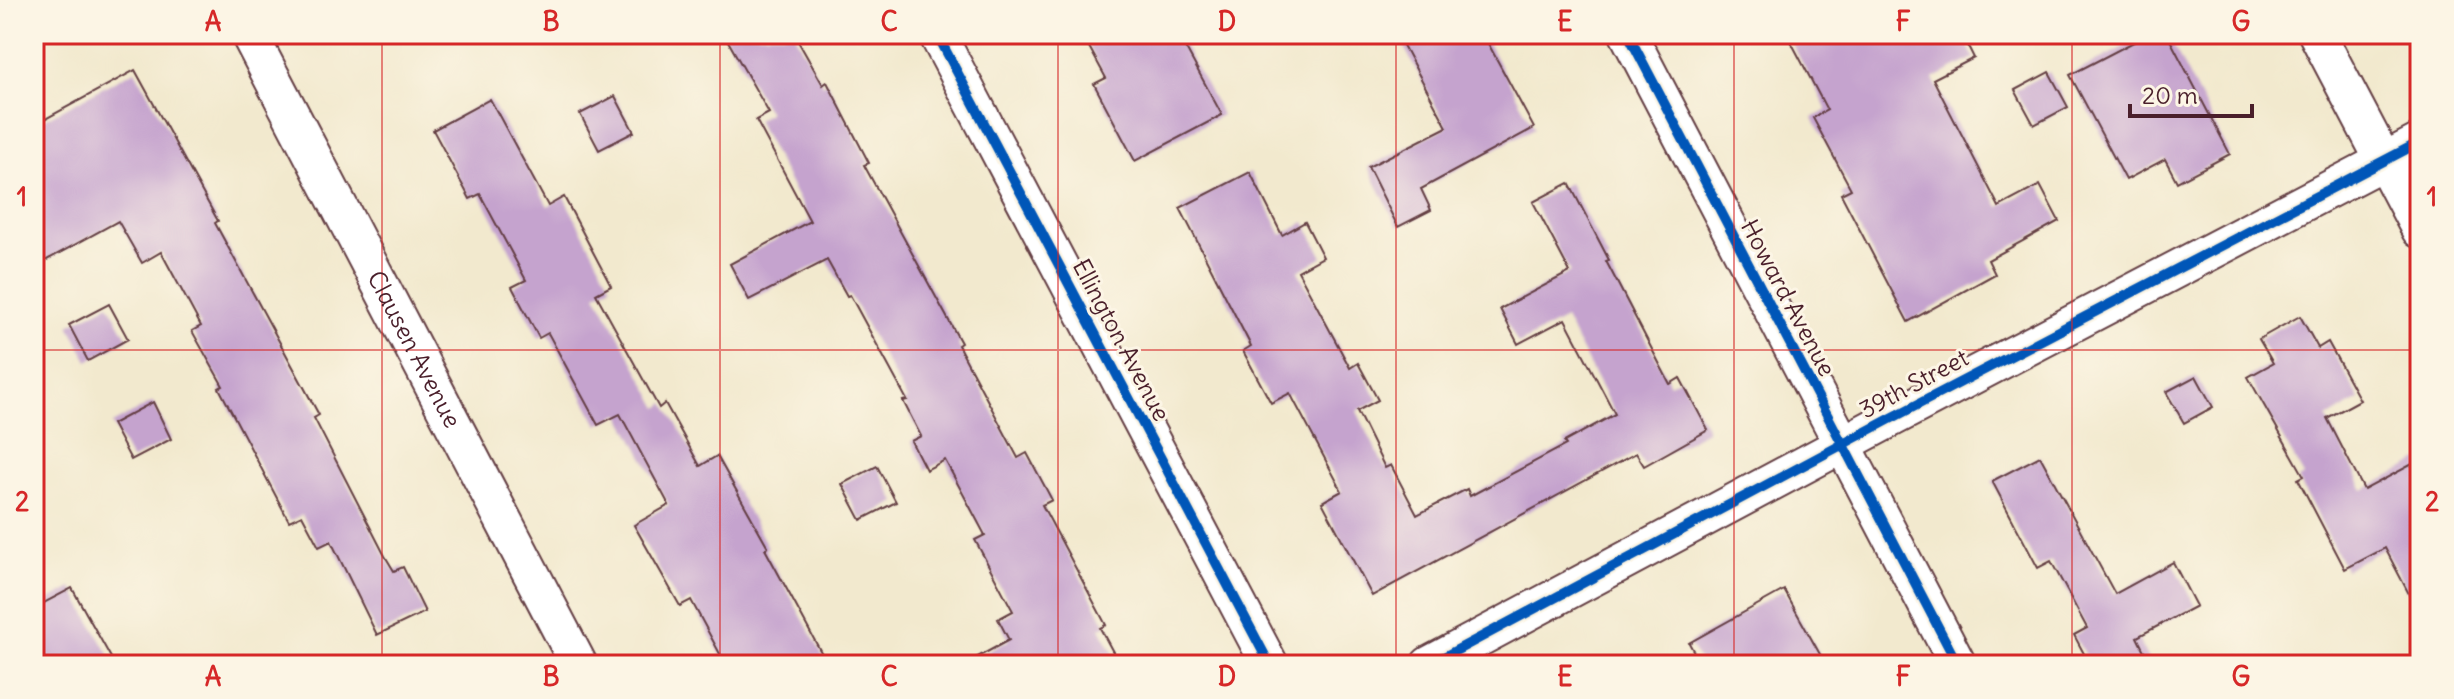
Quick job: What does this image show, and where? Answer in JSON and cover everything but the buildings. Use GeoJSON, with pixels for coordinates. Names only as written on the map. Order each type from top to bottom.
{"type":"FeatureCollection","features":[{"type":"Feature","properties":{"kind":"street","name":"Clausen Avenue"},"geometry":{"type":"LineString","coordinates":[[249,34],[579,665]]}},
{"type":"Feature","properties":{"kind":"street","name":"Ellington Avenue"},"geometry":{"type":"LineString","coordinates":[[937,34],[1270,665]]}},
{"type":"Feature","properties":{"kind":"street","name":"Howard Avenue"},"geometry":{"type":"LineString","coordinates":[[1628,34],[1958,665]]}},
{"type":"Feature","properties":{"kind":"street"},"geometry":{"type":"LineString","coordinates":[[2317,34],[2420,230]]}},
{"type":"Feature","properties":{"kind":"street","name":"39th Street"},"geometry":{"type":"LineString","coordinates":[[1429,665],[1842,444],[2420,142]]}},
{"type":"Feature","properties":{"kind":"cycle path"},"geometry":{"type":"LineString","coordinates":[[937,34],[1270,665]]}},
{"type":"Feature","properties":{"kind":"cycle path"},"geometry":{"type":"LineString","coordinates":[[1628,34],[1958,665]]}},
{"type":"Feature","properties":{"kind":"cycle path"},"geometry":{"type":"LineString","coordinates":[[1429,665],[2420,142]]}}]}
